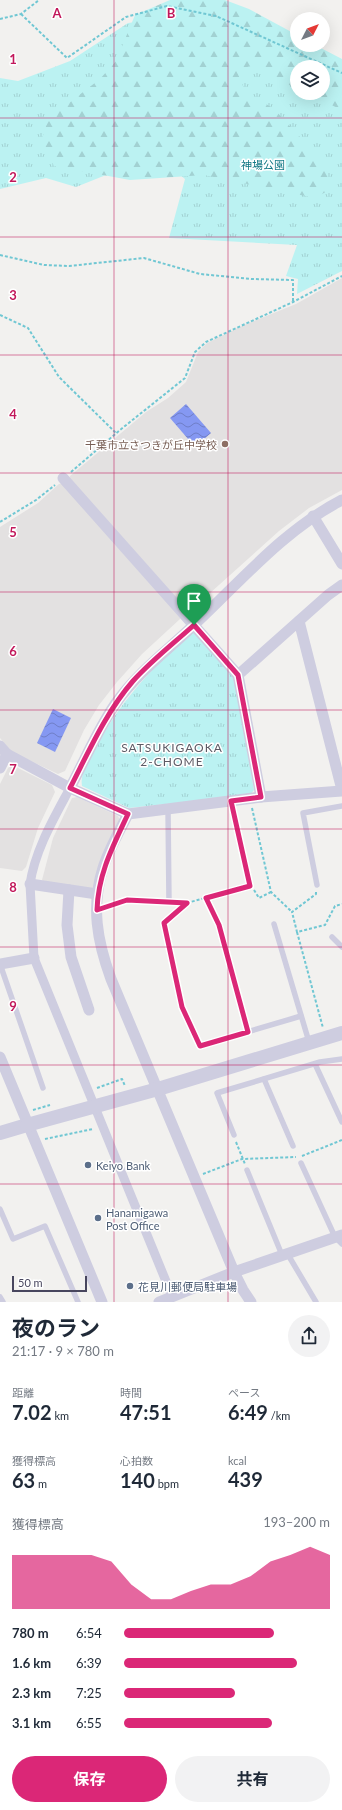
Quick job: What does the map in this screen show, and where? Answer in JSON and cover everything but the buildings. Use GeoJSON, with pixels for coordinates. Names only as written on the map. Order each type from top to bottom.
{"type":"FeatureCollection","features":[{"type":"Feature","properties":{"kind":"street"},"geometry":{"type":"LineString","coordinates":[[63,478],[238,675],[255,798]]}},
{"type":"Feature","properties":{"kind":"street"},"geometry":{"type":"LineString","coordinates":[[174,1299],[34,958],[30,884],[46,834],[102,726],[133,681],[194,625],[272,549],[313,516],[342,500]]}},
{"type":"Feature","properties":{"kind":"street"},"geometry":{"type":"LineString","coordinates":[[313,516],[342,564]]}},
{"type":"Feature","properties":{"kind":"street"},"geometry":{"type":"LineString","coordinates":[[238,675],[342,585]]}},
{"type":"Feature","properties":{"kind":"street"},"geometry":{"type":"LineString","coordinates":[[0,768],[3,750],[70,788],[128,814],[255,798],[342,791],[299,621]]}},
{"type":"Feature","properties":{"kind":"street"},"geometry":{"type":"LineString","coordinates":[[128,814],[104,867],[97,894],[99,942],[104,960],[234,1272],[251,1302]]}},
{"type":"Feature","properties":{"kind":"street"},"geometry":{"type":"LineString","coordinates":[[30,884],[97,894]]}},
{"type":"Feature","properties":{"kind":"street"},"geometry":{"type":"LineString","coordinates":[[69,890],[67,925],[71,957],[90,1010]]}},
{"type":"Feature","properties":{"kind":"street"},"geometry":{"type":"LineString","coordinates":[[0,964],[34,958]]}},
{"type":"Feature","properties":{"kind":"street"},"geometry":{"type":"LineString","coordinates":[[0,1133],[158,1089],[342,1033]]}},
{"type":"Feature","properties":{"kind":"street"},"geometry":{"type":"LineString","coordinates":[[0,1057],[34,1142],[102,1302]]}},
{"type":"Feature","properties":{"kind":"street"},"geometry":{"type":"LineString","coordinates":[[159,1302],[174,1299],[234,1272],[285,1254],[340,1239]]}},
{"type":"Feature","properties":{"kind":"lane"},"geometry":{"type":"LineString","coordinates":[[231,801],[250,886]]}},
{"type":"Feature","properties":{"kind":"lane"},"geometry":{"type":"LineString","coordinates":[[317,885],[303,813],[342,806]]}},
{"type":"Feature","properties":{"kind":"lane"},"geometry":{"type":"LineString","coordinates":[[168,809],[169,902]]}},
{"type":"Feature","properties":{"kind":"lane"},"geometry":{"type":"LineString","coordinates":[[164,923],[182,1007],[200,1046],[301,1016]]}},
{"type":"Feature","properties":{"kind":"lane"},"geometry":{"type":"LineString","coordinates":[[274,924],[309,1043]]}},
{"type":"Feature","properties":{"kind":"lane"},"geometry":{"type":"LineString","coordinates":[[219,925],[248,1032]]}},
{"type":"Feature","properties":{"kind":"lane"},"geometry":{"type":"LineString","coordinates":[[332,937],[342,947]]}},
{"type":"Feature","properties":{"kind":"lane"},"geometry":{"type":"LineString","coordinates":[[0,964],[43,1088]]}},
{"type":"Feature","properties":{"kind":"lane"},"geometry":{"type":"LineString","coordinates":[[234,1135],[217,1093],[315,1064],[342,1059]]}},
{"type":"Feature","properties":{"kind":"lane"},"geometry":{"type":"LineString","coordinates":[[315,1064],[342,1122]]}},
{"type":"Feature","properties":{"kind":"lane"},"geometry":{"type":"LineString","coordinates":[[264,1079],[294,1146]]}},
{"type":"Feature","properties":{"kind":"lane"},"geometry":{"type":"LineString","coordinates":[[302,1163],[340,1239]]}},
{"type":"Feature","properties":{"kind":"lane"},"geometry":{"type":"LineString","coordinates":[[247,1170],[285,1254],[316,1302]]}},
{"type":"Feature","properties":{"kind":"lane"},"geometry":{"type":"LineString","coordinates":[[0,1209],[13,1239],[45,1226],[78,1302]]}},
{"type":"Feature","properties":{"kind":"lane"},"geometry":{"type":"LineString","coordinates":[[0,1298],[3,1302]]}},
{"type":"Feature","properties":{"kind":"path"},"geometry":{"type":"LineString","coordinates":[[0,19],[21,14],[39,0]]}},
{"type":"Feature","properties":{"kind":"path"},"geometry":{"type":"LineString","coordinates":[[21,14],[67,58],[126,17],[167,6],[216,16],[342,73]]}},
{"type":"Feature","properties":{"kind":"path"},"geometry":{"type":"LineString","coordinates":[[0,255],[44,266],[70,266],[144,258],[200,274],[251,279],[293,280],[293,302]]}},
{"type":"Feature","properties":{"kind":"path"},"geometry":{"type":"LineString","coordinates":[[0,522],[36,500],[185,378],[195,352],[206,342],[293,302],[342,276]]}},
{"type":"Feature","properties":{"kind":"path"},"geometry":{"type":"LineString","coordinates":[[0,316],[28,328],[59,377],[117,433]]}},
{"type":"Feature","properties":{"kind":"path"},"geometry":{"type":"LineString","coordinates":[[255,798],[271,892],[292,912],[326,1038]]}},
{"type":"Feature","properties":{"kind":"path"},"geometry":{"type":"LineString","coordinates":[[292,912],[316,894],[317,885]]}},
{"type":"Feature","properties":{"kind":"path"},"geometry":{"type":"LineString","coordinates":[[97,910],[127,900],[187,903],[250,886],[259,898],[271,892]]}},
{"type":"Feature","properties":{"kind":"path"},"geometry":{"type":"LineString","coordinates":[[206,898],[219,925]]}},
{"type":"Feature","properties":{"kind":"path"},"geometry":{"type":"LineString","coordinates":[[164,923],[187,903]]}},
{"type":"Feature","properties":{"kind":"path"},"geometry":{"type":"LineString","coordinates":[[297,932],[325,925],[335,906],[342,904]]}},
{"type":"Feature","properties":{"kind":"path"},"geometry":{"type":"LineString","coordinates":[[89,1091],[122,1079],[128,1097]]}},
{"type":"Feature","properties":{"kind":"path"},"geometry":{"type":"LineString","coordinates":[[34,1142],[103,1126]]}},
{"type":"Feature","properties":{"kind":"path"},"geometry":{"type":"LineString","coordinates":[[234,1135],[247,1170]]}},
{"type":"Feature","properties":{"kind":"path"},"geometry":{"type":"LineString","coordinates":[[195,1178],[242,1159],[298,1157],[342,1140]]}},
{"type":"Feature","properties":{"kind":"path"},"geometry":{"type":"LineString","coordinates":[[294,1146],[298,1157]]}},
{"type":"Feature","properties":{"kind":"shaded area","name":"千葉市立さつきが丘中学校"},"geometry":{"type":"Polygon","coordinates":[[[342,278],[342,490],[309,508],[279,531],[190,611],[187,611],[69,480],[70,476],[146,412],[168,398],[186,382],[198,352],[207,343],[244,325],[296,304],[342,278]]]}},
{"type":"Feature","properties":{"kind":"shaded area"},"geometry":{"type":"Polygon","coordinates":[[[63,483],[180,614],[180,619],[142,654],[117,682],[99,705],[84,730],[65,771],[58,774],[12,752],[0,738],[0,527],[38,503],[59,484],[63,483]]]}},
{"type":"Feature","properties":{"kind":"shaded area"},"geometry":{"type":"Polygon","coordinates":[[[12,765],[52,785],[55,792],[38,828],[26,867],[22,871],[0,868],[0,784],[8,768],[12,765]]]}},
{"type":"Feature","properties":{"kind":"shaded area"},"geometry":{"type":"Polygon","coordinates":[[[77,797],[118,816],[120,820],[94,886],[90,891],[45,884],[42,880],[53,838],[72,798],[77,797]]]}},
{"type":"Feature","properties":{"kind":"green space"},"geometry":{"type":"Polygon","coordinates":[[[170,0],[225,0],[249,9],[290,31],[290,52],[328,52],[342,59],[342,110],[321,100],[330,100],[330,60],[290,60],[290,85],[252,66],[236,69],[245,91],[274,109],[325,164],[331,189],[315,198],[204,175],[130,180],[54,166],[42,139],[48,119],[100,79],[116,61],[135,15],[170,0]]]}},
{"type":"Feature","properties":{"kind":"green space","name":"神場公園"},"geometry":{"type":"Polygon","coordinates":[[[179,17],[290,69],[290,100],[330,100],[330,95],[342,99],[342,271],[297,294],[298,279],[286,276],[297,245],[169,238],[185,179],[156,155],[76,187],[46,178],[0,189],[0,78],[18,81],[70,61],[128,23],[179,17]]]}},
{"type":"Feature","properties":{"kind":"green space"},"geometry":{"type":"Polygon","coordinates":[[[192,632],[197,633],[234,676],[254,790],[250,795],[129,808],[82,786],[82,778],[86,766],[102,736],[124,703],[148,675],[192,632]]]}},
{"type":"Feature","properties":{"kind":"water"},"geometry":{"type":"Polygon","coordinates":[[[186,404],[211,433],[195,447],[170,418],[186,404]]]}},
{"type":"Feature","properties":{"kind":"water"},"geometry":{"type":"Polygon","coordinates":[[[53,709],[71,718],[55,752],[37,743],[53,709]]]}},
{"type":"Feature","properties":{"kind":"place","name":"千葉市立さつきが丘中学校"},"geometry":{"type":"Point","coordinates":[225,444]}},
{"type":"Feature","properties":{"kind":"place","name":"Keiyo Bank"},"geometry":{"type":"Point","coordinates":[88,1165]}},
{"type":"Feature","properties":{"kind":"place","name":"Hanamigawa Post Office"},"geometry":{"type":"Point","coordinates":[98,1218]}},
{"type":"Feature","properties":{"kind":"place","name":"花見川郵便局駐車場"},"geometry":{"type":"Point","coordinates":[130,1286]}},
{"type":"Feature","properties":{"kind":"district","name":"SATSUKIGAOKA 2-CHOME"},"geometry":{"type":"Point","coordinates":[172,754]}},
{"type":"Feature","properties":{"kind":"route"},"geometry":{"type":"LineString","coordinates":[[194,625],[238,675],[261,797],[231,801],[250,886],[206,898],[219,925],[248,1032],[200,1046],[182,1007],[164,923],[187,903],[127,900],[97,910],[97,894],[104,867],[128,814],[70,788],[102,726],[116,703],[133,681],[152,662],[194,625]]}}]}
